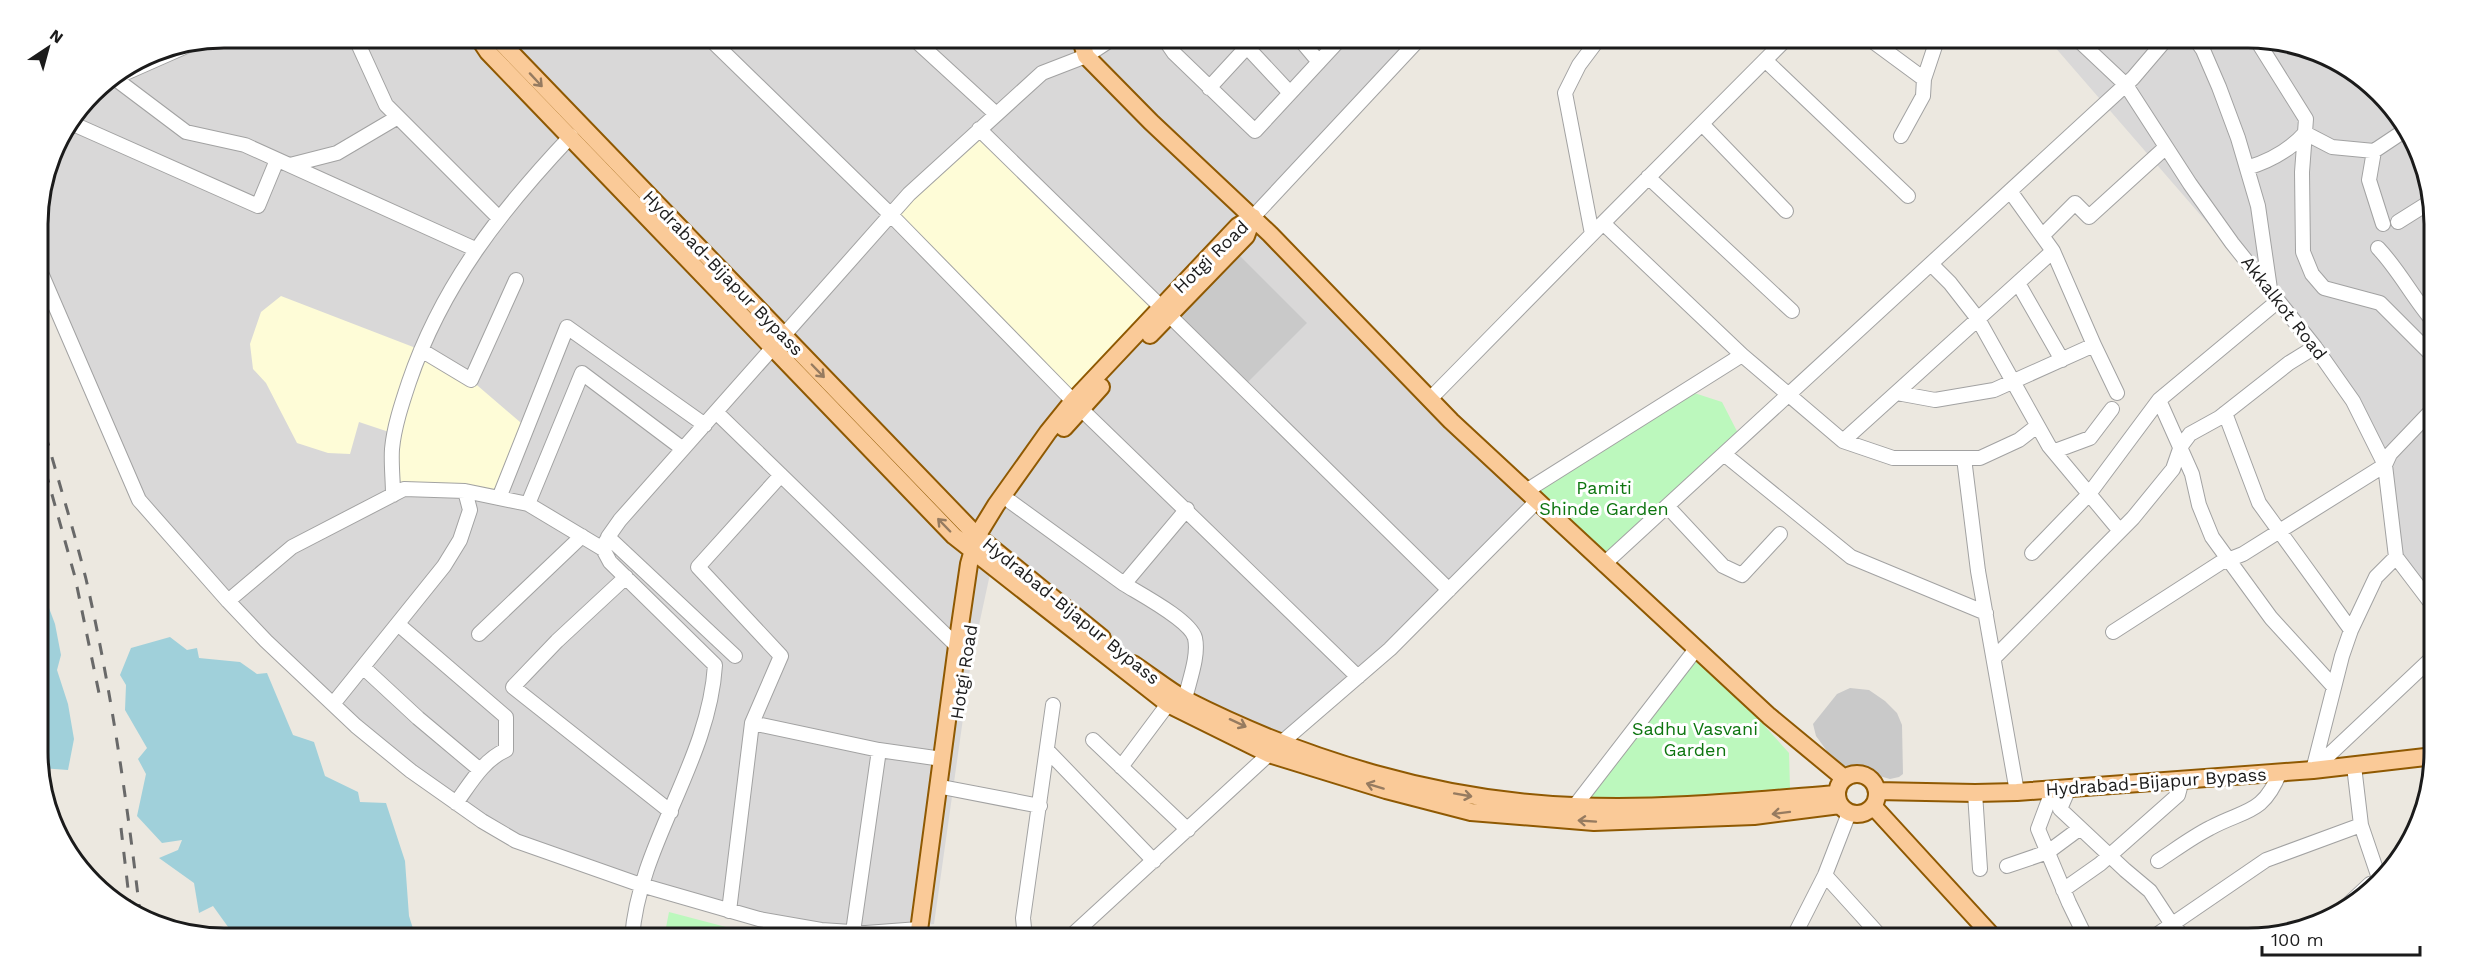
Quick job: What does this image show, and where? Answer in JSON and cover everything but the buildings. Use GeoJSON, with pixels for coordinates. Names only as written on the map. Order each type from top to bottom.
{"type":"FeatureCollection","features":[{"type":"Feature","properties":{"kind":"main road"},"geometry":{"type":"LineString","coordinates":[[485,48],[778,341],[954,536],[979,548],[1168,704],[1386,790],[1472,812],[1594,822],[1754,816],[1841,804],[1862,814],[1875,798]]}},
{"type":"Feature","properties":{"kind":"main road","name":"Hydrabad-Bijapur Bypass"},"geometry":{"type":"LineString","coordinates":[[505,48],[778,341]]}},
{"type":"Feature","properties":{"kind":"main road"},"geometry":{"type":"LineString","coordinates":[[1083,48],[1086,56],[1151,122],[1252,217],[1430,399],[1768,716],[1844,778]]}},
{"type":"Feature","properties":{"kind":"main road","name":"Hotgi Road"},"geometry":{"type":"LineString","coordinates":[[923,928],[957,646],[979,548],[996,505],[1048,432],[1077,405],[1165,311],[1246,236],[1252,217]]}},
{"type":"Feature","properties":{"kind":"main road","name":"Hotgi Road"},"geometry":{"type":"LineString","coordinates":[[923,928],[947,788],[979,548],[1077,405]]}},
{"type":"Feature","properties":{"kind":"main road","name":"Hydrabad-Bijapur Bypass"},"geometry":{"type":"LineString","coordinates":[[979,548],[1131,662],[1185,699],[1275,748],[1417,786],[1481,798],[1574,807],[1841,804]]}},
{"type":"Feature","properties":{"kind":"main road","name":"Hydrabad-Bijapur Bypass"},"geometry":{"type":"LineString","coordinates":[[1875,798],[2016,792],[2182,780],[2313,770],[2424,757]]}},
{"type":"Feature","properties":{"kind":"main road"},"geometry":{"type":"LineString","coordinates":[[1841,804],[1840,782],[1844,778],[1857,774],[1870,779],[1875,798],[1986,928]]}},
{"type":"Feature","properties":{"kind":"street"},"geometry":{"type":"LineString","coordinates":[[360,48],[386,105],[499,218]]}},
{"type":"Feature","properties":{"kind":"street"},"geometry":{"type":"LineString","coordinates":[[718,48],[891,215],[1077,405],[1358,677]]}},
{"type":"Feature","properties":{"kind":"street"},"geometry":{"type":"LineString","coordinates":[[923,48],[996,114]]}},
{"type":"Feature","properties":{"kind":"street"},"geometry":{"type":"LineString","coordinates":[[633,928],[641,885],[671,812],[706,715],[714,681],[715,665],[610,562],[605,543],[620,520],[909,194],[1042,73],[1086,56],[1099,48]]}},
{"type":"Feature","properties":{"kind":"street"},"geometry":{"type":"LineString","coordinates":[[1170,48],[1255,131],[1332,48]]}},
{"type":"Feature","properties":{"kind":"street"},"geometry":{"type":"LineString","coordinates":[[1209,87],[1245,48]]}},
{"type":"Feature","properties":{"kind":"street"},"geometry":{"type":"LineString","coordinates":[[1256,48],[1290,93]]}},
{"type":"Feature","properties":{"kind":"street"},"geometry":{"type":"LineString","coordinates":[[1307,48],[1319,62]]}},
{"type":"Feature","properties":{"kind":"street"},"geometry":{"type":"LineString","coordinates":[[1252,217],[1402,48]]}},
{"type":"Feature","properties":{"kind":"street"},"geometry":{"type":"LineString","coordinates":[[1592,234],[1565,93],[1580,65],[1593,48]]}},
{"type":"Feature","properties":{"kind":"street"},"geometry":{"type":"LineString","coordinates":[[1430,399],[1778,48]]}},
{"type":"Feature","properties":{"kind":"street"},"geometry":{"type":"LineString","coordinates":[[1881,48],[1924,79]]}},
{"type":"Feature","properties":{"kind":"street"},"geometry":{"type":"LineString","coordinates":[[1901,136],[1923,96],[1924,79],[1935,48]]}},
{"type":"Feature","properties":{"kind":"street","name":"Akkalkot Road"},"geometry":{"type":"LineString","coordinates":[[2086,48],[2126,85],[2232,243],[2315,347],[2353,401],[2385,465],[2396,557]]}},
{"type":"Feature","properties":{"kind":"street"},"geometry":{"type":"LineString","coordinates":[[1605,564],[2126,85],[2159,48]]}},
{"type":"Feature","properties":{"kind":"street"},"geometry":{"type":"LineString","coordinates":[[2032,553],[2089,494],[2159,400],[2274,296],[2258,206],[2247,168],[2219,87],[2202,48]]}},
{"type":"Feature","properties":{"kind":"street"},"geometry":{"type":"LineString","coordinates":[[2262,48],[2306,119],[2302,172],[2303,252],[2312,274],[2324,288],[2380,303],[2424,347]]}},
{"type":"Feature","properties":{"kind":"street"},"geometry":{"type":"LineString","coordinates":[[1765,60],[1908,196]]}},
{"type":"Feature","properties":{"kind":"street"},"geometry":{"type":"LineString","coordinates":[[121,82],[186,132],[245,145],[475,249]]}},
{"type":"Feature","properties":{"kind":"street"},"geometry":{"type":"LineString","coordinates":[[78,126],[258,206],[284,163],[337,153],[398,117]]}},
{"type":"Feature","properties":{"kind":"street"},"geometry":{"type":"LineString","coordinates":[[1702,124],[1786,211]]}},
{"type":"Feature","properties":{"kind":"street"},"geometry":{"type":"LineString","coordinates":[[980,129],[1449,590]]}},
{"type":"Feature","properties":{"kind":"street"},"geometry":{"type":"LineString","coordinates":[[2247,168],[2263,163],[2292,148],[2305,133]]}},
{"type":"Feature","properties":{"kind":"street"},"geometry":{"type":"LineString","coordinates":[[2305,133],[2332,147],[2374,151],[2399,134]]}},
{"type":"Feature","properties":{"kind":"street"},"geometry":{"type":"LineString","coordinates":[[393,495],[392,449],[402,404],[422,350],[445,300],[475,249],[524,188],[571,136]]}},
{"type":"Feature","properties":{"kind":"street"},"geometry":{"type":"LineString","coordinates":[[2043,235],[2075,203],[2089,217],[2166,147]]}},
{"type":"Feature","properties":{"kind":"street"},"geometry":{"type":"LineString","coordinates":[[2374,151],[2369,180],[2383,224]]}},
{"type":"Feature","properties":{"kind":"street"},"geometry":{"type":"LineString","coordinates":[[1648,177],[1792,311]]}},
{"type":"Feature","properties":{"kind":"street"},"geometry":{"type":"LineString","coordinates":[[2010,191],[2053,251],[2117,393]]}},
{"type":"Feature","properties":{"kind":"street"},"geometry":{"type":"LineString","coordinates":[[2398,222],[2422,207]]}},
{"type":"Feature","properties":{"kind":"street"},"geometry":{"type":"LineString","coordinates":[[1603,223],[1787,396],[1843,441],[1893,458],[1980,458],[2019,440],[2037,426]]}},
{"type":"Feature","properties":{"kind":"street"},"geometry":{"type":"LineString","coordinates":[[2378,248],[2396,266],[2424,309]]}},
{"type":"Feature","properties":{"kind":"street"},"geometry":{"type":"LineString","coordinates":[[1843,441],[2053,251]]}},
{"type":"Feature","properties":{"kind":"street"},"geometry":{"type":"LineString","coordinates":[[1931,264],[1950,283],[1978,319],[2037,426],[2055,452],[2120,531]]}},
{"type":"Feature","properties":{"kind":"street"},"geometry":{"type":"LineString","coordinates":[[422,350],[471,380],[516,280]]}},
{"type":"Feature","properties":{"kind":"street"},"geometry":{"type":"LineString","coordinates":[[2018,283],[2062,360]]}},
{"type":"Feature","properties":{"kind":"street"},"geometry":{"type":"LineString","coordinates":[[48,289],[139,500],[266,641],[333,704],[411,771],[516,841],[641,885],[759,919],[810,928]]}},
{"type":"Feature","properties":{"kind":"street"},"geometry":{"type":"LineString","coordinates":[[499,498],[567,327],[705,424]]}},
{"type":"Feature","properties":{"kind":"street"},"geometry":{"type":"LineString","coordinates":[[1897,393],[1935,400],[1994,390],[2094,345]]}},
{"type":"Feature","properties":{"kind":"street"},"geometry":{"type":"LineString","coordinates":[[1994,657],[2120,531],[2173,469],[2181,446],[2190,434],[2225,413],[2289,363],[2315,347]]}},
{"type":"Feature","properties":{"kind":"street"},"geometry":{"type":"LineString","coordinates":[[1080,928],[1275,748],[1390,649],[1449,590],[1532,496],[1742,355]]}},
{"type":"Feature","properties":{"kind":"street"},"geometry":{"type":"LineString","coordinates":[[528,504],[582,374],[683,449]]}},
{"type":"Feature","properties":{"kind":"street"},"geometry":{"type":"LineString","coordinates":[[2159,400],[2192,474],[2199,505],[2212,537],[2271,618],[2334,687]]}},
{"type":"Feature","properties":{"kind":"street"},"geometry":{"type":"LineString","coordinates":[[2055,452],[2090,438],[2112,409]]}},
{"type":"Feature","properties":{"kind":"street"},"geometry":{"type":"LineString","coordinates":[[716,412],[957,646]]}},
{"type":"Feature","properties":{"kind":"street"},"geometry":{"type":"LineString","coordinates":[[2225,413],[2259,503],[2351,630]]}},
{"type":"Feature","properties":{"kind":"street"},"geometry":{"type":"LineString","coordinates":[[2113,632],[2228,558],[2243,554],[2385,465],[2390,454],[2424,418]]}},
{"type":"Feature","properties":{"kind":"street"},"geometry":{"type":"LineString","coordinates":[[1724,454],[1851,556],[1986,613]]}},
{"type":"Feature","properties":{"kind":"street"},"geometry":{"type":"LineString","coordinates":[[1964,458],[1978,570],[2016,792]]}},
{"type":"Feature","properties":{"kind":"street"},"geometry":{"type":"LineString","coordinates":[[729,911],[752,723],[782,656],[698,567],[781,475]]}},
{"type":"Feature","properties":{"kind":"street"},"geometry":{"type":"LineString","coordinates":[[228,601],[292,547],[404,489],[465,491],[528,504],[582,536],[605,543],[735,656]]}},
{"type":"Feature","properties":{"kind":"street"},"geometry":{"type":"LineString","coordinates":[[333,704],[399,625],[444,566],[460,540],[470,510],[465,491]]}},
{"type":"Feature","properties":{"kind":"street"},"geometry":{"type":"LineString","coordinates":[[1011,502],[1124,584],[1179,620],[1191,631],[1195,638],[1196,650],[1185,699]]}},
{"type":"Feature","properties":{"kind":"street"},"geometry":{"type":"LineString","coordinates":[[1667,506],[1723,566],[1742,575],[1780,534]]}},
{"type":"Feature","properties":{"kind":"street"},"geometry":{"type":"LineString","coordinates":[[1124,584],[1187,509]]}},
{"type":"Feature","properties":{"kind":"street"},"geometry":{"type":"LineString","coordinates":[[478,634],[582,536]]}},
{"type":"Feature","properties":{"kind":"street"},"geometry":{"type":"LineString","coordinates":[[2313,770],[2351,630],[2376,577],[2396,557],[2424,594]]}},
{"type":"Feature","properties":{"kind":"street"},"geometry":{"type":"LineString","coordinates":[[626,577],[557,641],[513,687],[671,812]]}},
{"type":"Feature","properties":{"kind":"street"},"geometry":{"type":"LineString","coordinates":[[399,625],[506,717],[506,750],[495,755],[480,770],[456,803]]}},
{"type":"Feature","properties":{"kind":"street"},"geometry":{"type":"LineString","coordinates":[[1574,807],[1696,649]]}},
{"type":"Feature","properties":{"kind":"street"},"geometry":{"type":"LineString","coordinates":[[2313,770],[2424,665]]}},
{"type":"Feature","properties":{"kind":"street"},"geometry":{"type":"LineString","coordinates":[[364,668],[418,718],[480,770]]}},
{"type":"Feature","properties":{"kind":"street"},"geometry":{"type":"LineString","coordinates":[[1121,766],[1168,704]]}},
{"type":"Feature","properties":{"kind":"street"},"geometry":{"type":"LineString","coordinates":[[1024,928],[1023,918],[1053,705]]}},
{"type":"Feature","properties":{"kind":"street"},"geometry":{"type":"LineString","coordinates":[[752,723],[879,750],[942,759]]}},
{"type":"Feature","properties":{"kind":"street"},"geometry":{"type":"LineString","coordinates":[[1093,740],[1188,830]]}},
{"type":"Feature","properties":{"kind":"street"},"geometry":{"type":"LineString","coordinates":[[854,928],[879,750]]}},
{"type":"Feature","properties":{"kind":"street"},"geometry":{"type":"LineString","coordinates":[[1047,750],[1154,861]]}},
{"type":"Feature","properties":{"kind":"street"},"geometry":{"type":"LineString","coordinates":[[2354,766],[2361,825],[2377,871]]}},
{"type":"Feature","properties":{"kind":"street"},"geometry":{"type":"LineString","coordinates":[[2158,861],[2202,832],[2260,804],[2272,791],[2280,772]]}},
{"type":"Feature","properties":{"kind":"street"},"geometry":{"type":"LineString","coordinates":[[2063,890],[2109,856],[2178,795],[2182,780]]}},
{"type":"Feature","properties":{"kind":"street"},"geometry":{"type":"LineString","coordinates":[[947,788],[1040,806]]}},
{"type":"Feature","properties":{"kind":"street"},"geometry":{"type":"LineString","coordinates":[[2061,788],[2060,809],[2079,829],[2150,891],[2173,926]]}},
{"type":"Feature","properties":{"kind":"street"},"geometry":{"type":"LineString","coordinates":[[2061,788],[2038,829],[2081,928]]}},
{"type":"Feature","properties":{"kind":"street"},"geometry":{"type":"LineString","coordinates":[[1975,793],[1980,869]]}},
{"type":"Feature","properties":{"kind":"street"},"geometry":{"type":"LineString","coordinates":[[1798,928],[1825,875],[1841,804]]}},
{"type":"Feature","properties":{"kind":"street"},"geometry":{"type":"LineString","coordinates":[[2170,928],[2266,860],[2361,825]]}},
{"type":"Feature","properties":{"kind":"street"},"geometry":{"type":"LineString","coordinates":[[2007,866],[2048,852],[2079,829]]}},
{"type":"Feature","properties":{"kind":"street"},"geometry":{"type":"LineString","coordinates":[[1825,875],[1873,928]]}},
{"type":"Feature","properties":{"kind":"shaded area"},"geometry":{"type":"Polygon","coordinates":[[[224,48],[1084,48],[1086,55],[1097,48],[1409,48],[1253,217],[1537,501],[1449,590],[1281,743],[1131,662],[995,551],[971,662],[934,924],[883,928],[823,928],[759,919],[568,860],[470,813],[301,674],[139,500],[48,289],[48,212],[54,178],[61,157],[84,117],[108,92],[126,78],[167,57],[224,48]]]}},
{"type":"Feature","properties":{"kind":"shaded area"},"geometry":{"type":"Polygon","coordinates":[[[2056,48],[2260,48],[2282,51],[2305,57],[2346,78],[2364,92],[2388,117],[2411,157],[2418,178],[2424,224],[2424,591],[2396,557],[2390,454],[2315,347],[2056,48]]]}},
{"type":"Feature","properties":{"kind":"shaded area"},"geometry":{"type":"Polygon","coordinates":[[[979,129],[1161,307],[1073,401],[891,215],[979,129]]]}},
{"type":"Feature","properties":{"kind":"shaded area"},"geometry":{"type":"Polygon","coordinates":[[[1240,256],[1307,323],[1247,383],[1179,317],[1240,256]]]}},
{"type":"Feature","properties":{"kind":"shaded area"},"geometry":{"type":"Polygon","coordinates":[[[281,296],[421,350],[471,380],[527,428],[499,498],[404,489],[392,461],[395,434],[359,422],[350,454],[328,453],[297,443],[266,383],[253,369],[250,344],[261,312],[281,296]]]}},
{"type":"Feature","properties":{"kind":"shaded area"},"geometry":{"type":"Polygon","coordinates":[[[1850,688],[1869,690],[1897,713],[1902,725],[1903,774],[1899,777],[1890,779],[1844,766],[1827,751],[1816,736],[1813,724],[1837,694],[1850,688]]]}},
{"type":"Feature","properties":{"kind":"green space","name":"Pamiti Shinde Garden"},"geometry":{"type":"Polygon","coordinates":[[[1685,390],[1722,402],[1741,439],[1604,564],[1526,491],[1685,390]]]}},
{"type":"Feature","properties":{"kind":"green space","name":"Sadhu Vasvani Garden"},"geometry":{"type":"Polygon","coordinates":[[[1696,649],[1789,753],[1790,788],[1750,798],[1584,806],[1638,711],[1696,649]]]}},
{"type":"Feature","properties":{"kind":"green space"},"geometry":{"type":"Polygon","coordinates":[[[669,912],[730,928],[666,928],[669,912]]]}},
{"type":"Feature","properties":{"kind":"water"},"geometry":{"type":"Polygon","coordinates":[[[48,605],[55,624],[61,655],[57,670],[68,704],[74,739],[68,770],[49,769],[48,764],[48,605]]]}},
{"type":"Feature","properties":{"kind":"water"},"geometry":{"type":"Polygon","coordinates":[[[170,637],[187,650],[197,648],[199,658],[240,662],[257,674],[267,673],[293,735],[314,742],[325,776],[358,792],[360,802],[386,803],[405,861],[409,916],[413,928],[229,928],[213,906],[199,913],[194,883],[159,858],[178,850],[182,840],[162,843],[137,816],[146,774],[138,759],[147,748],[125,710],[126,685],[120,675],[131,648],[170,637]]]}},
{"type":"Feature","properties":{"kind":"railway"},"geometry":{"type":"LineString","coordinates":[[48,442],[81,558],[95,620],[118,745],[139,906]]}},
{"type":"Feature","properties":{"kind":"railway"},"geometry":{"type":"LineString","coordinates":[[48,480],[75,577],[100,698]]}},
{"type":"Feature","properties":{"kind":"railway"},"geometry":{"type":"LineString","coordinates":[[121,828],[129,900]]}}]}
